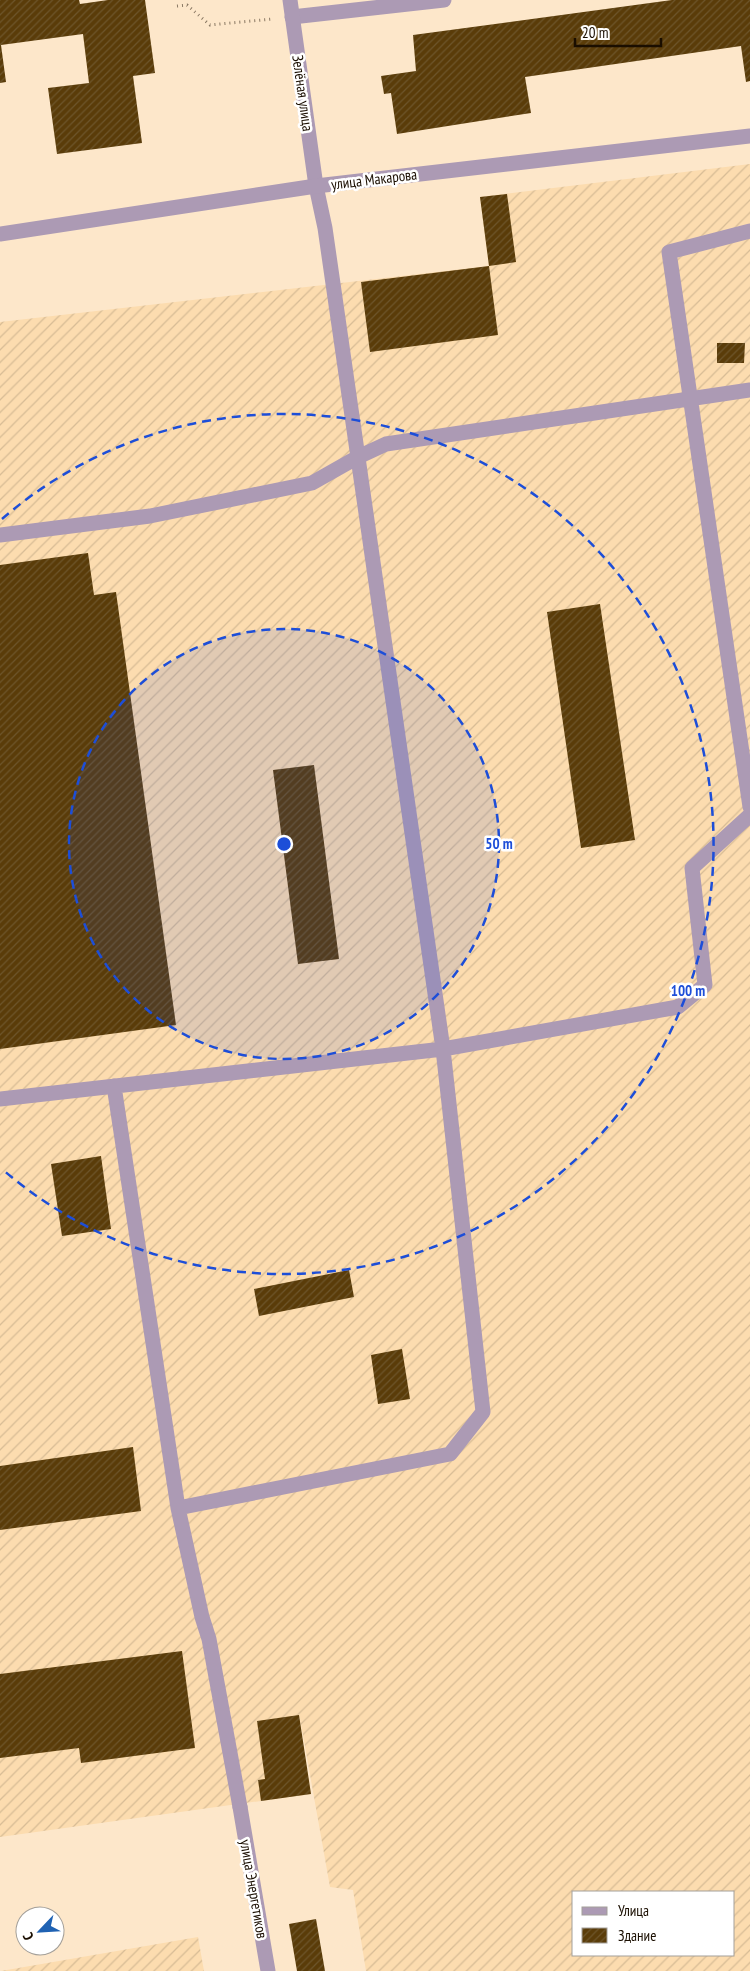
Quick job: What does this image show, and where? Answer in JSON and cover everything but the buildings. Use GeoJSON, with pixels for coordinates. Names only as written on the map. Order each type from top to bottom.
{"type":"FeatureCollection","features":[{"type":"Feature","properties":{"kind":"street","name":"Зелёная улица"},"geometry":{"type":"LineString","coordinates":[[178,1508],[450,1454],[483,1412],[443,1049],[325,228],[316,186],[290,0]]}},
{"type":"Feature","properties":{"kind":"street"},"geometry":{"type":"LineString","coordinates":[[292,17],[444,0]]}},
{"type":"Feature","properties":{"kind":"street","name":"улица Макарова"},"geometry":{"type":"LineString","coordinates":[[0,234],[316,186],[750,136]]}},
{"type":"Feature","properties":{"kind":"street"},"geometry":{"type":"LineString","coordinates":[[750,231],[668,252],[750,807]]}},
{"type":"Feature","properties":{"kind":"street"},"geometry":{"type":"LineString","coordinates":[[0,535],[150,516],[312,483],[358,457],[386,444],[750,390]]}},
{"type":"Feature","properties":{"kind":"street"},"geometry":{"type":"LineString","coordinates":[[0,1099],[443,1049],[678,1007],[705,985],[692,868],[750,815]]}},
{"type":"Feature","properties":{"kind":"street","name":"улица Энергетиков"},"geometry":{"type":"LineString","coordinates":[[114,1086],[178,1508],[202,1617],[209,1638],[268,1971]]}},
{"type":"Feature","properties":{"kind":"path"},"geometry":{"type":"LineString","coordinates":[[177,6],[187,5],[210,25],[292,17]]}},
{"type":"Feature","properties":{"kind":"shaded area"},"geometry":{"type":"Polygon","coordinates":[[[750,164],[750,1971],[366,1971],[353,1890],[330,1887],[299,1713],[311,1794],[0,1837],[0,322],[489,266],[480,197],[750,164]]]}},
{"type":"Feature","properties":{"kind":"shaded area"},"geometry":{"type":"Polygon","coordinates":[[[198,1937],[204,1971],[1,1971],[198,1937]]]}}]}
